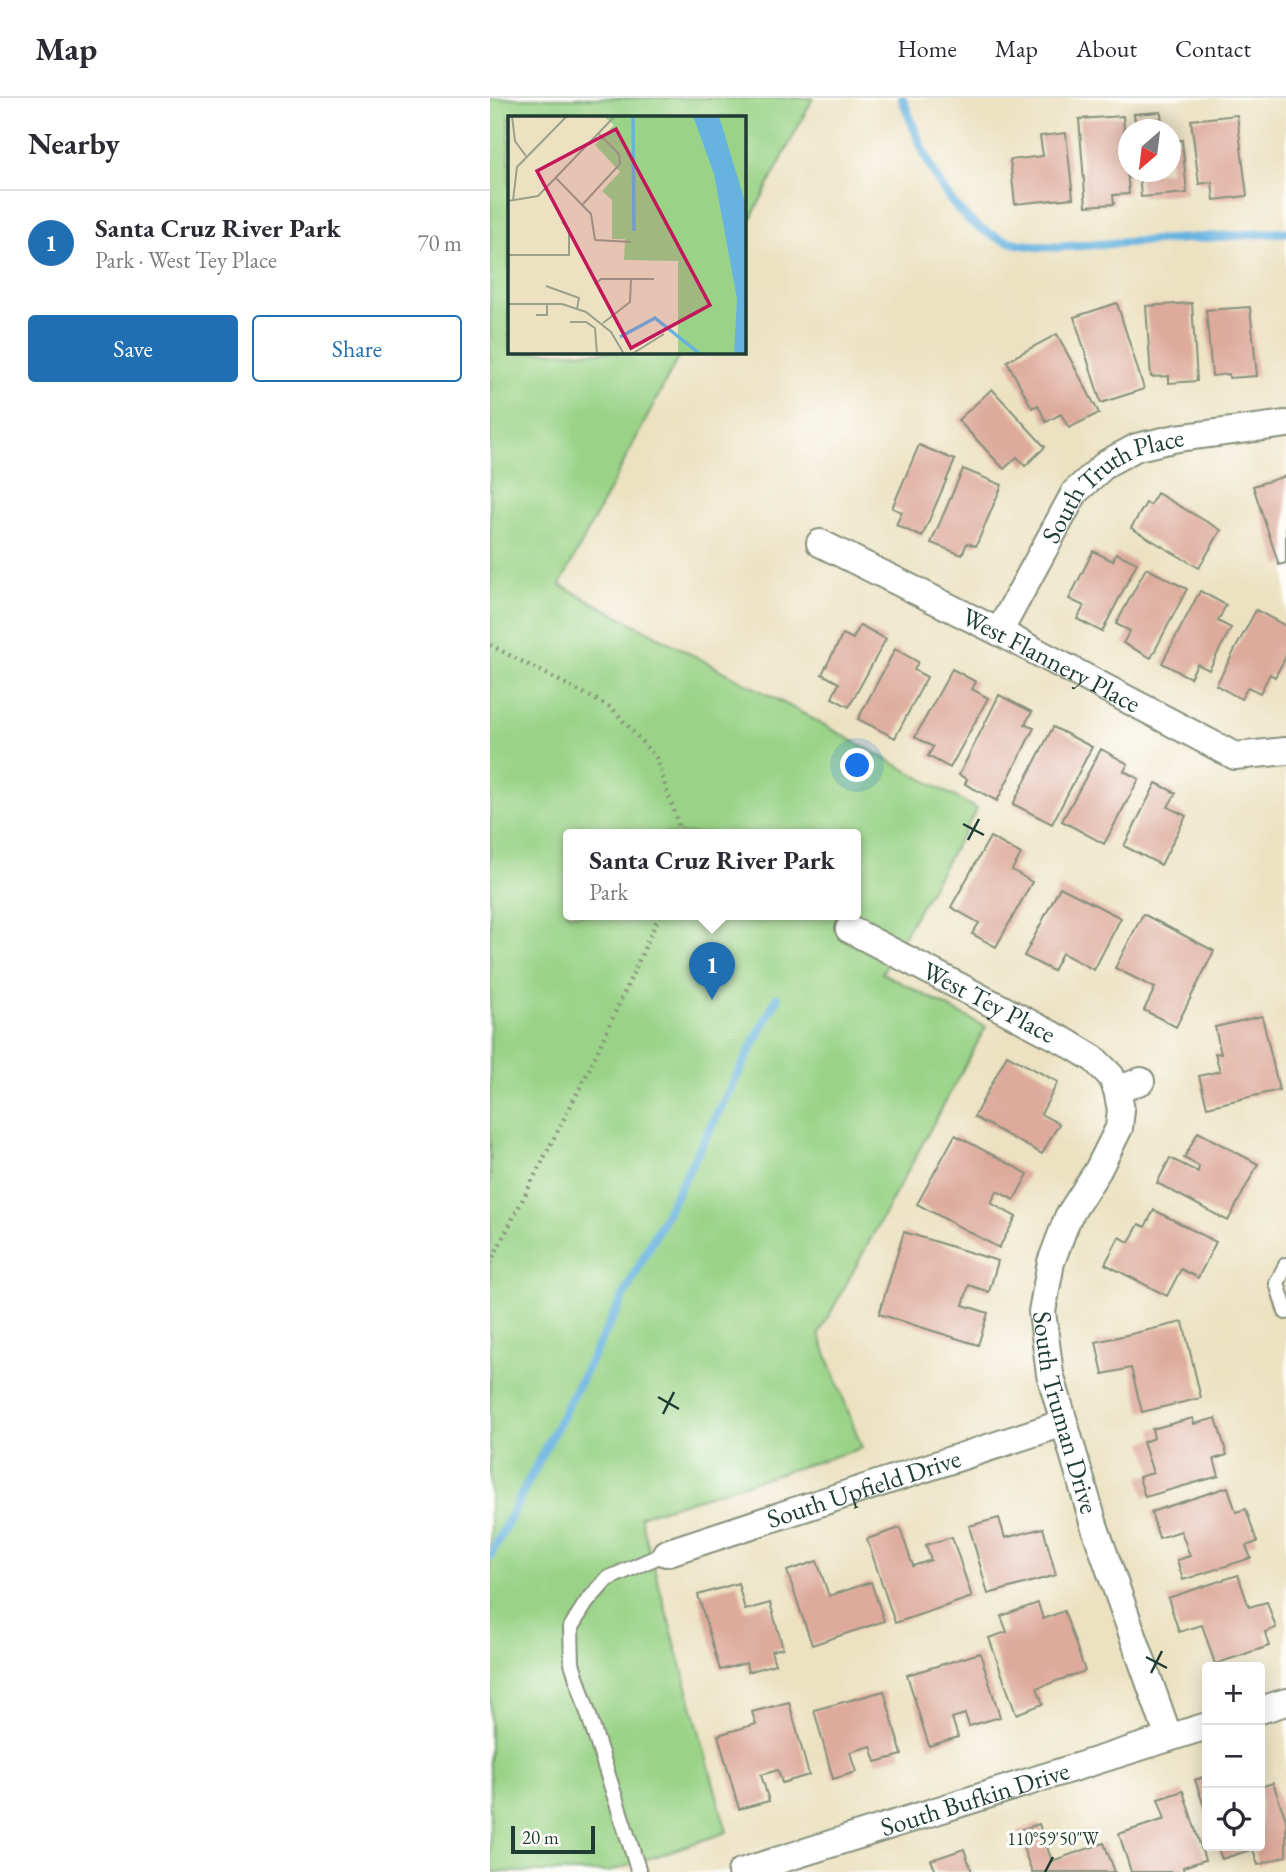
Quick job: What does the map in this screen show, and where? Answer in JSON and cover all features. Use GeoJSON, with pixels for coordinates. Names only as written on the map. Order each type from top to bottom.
{"type":"FeatureCollection","features":[{"type":"Feature","properties":{"kind":"street","name":"South Truth Place"},"geometry":{"type":"LineString","coordinates":[[999,632],[1075,492],[1107,463],[1137,447],[1177,438],[1286,424]]}},
{"type":"Feature","properties":{"kind":"street","name":"West Flannery Place"},"geometry":{"type":"LineString","coordinates":[[820,543],[999,632],[1235,756],[1286,751]]}},
{"type":"Feature","properties":{"kind":"street","name":"West Tey Place"},"geometry":{"type":"LineString","coordinates":[[849,929],[1066,1042],[1094,1059],[1111,1076],[1129,1086]]}},
{"type":"Feature","properties":{"kind":"street","name":"South Truman Drive"},"geometry":{"type":"LineString","coordinates":[[1129,1086],[1121,1110],[1119,1128],[1098,1170],[1068,1217],[1051,1262],[1042,1312],[1050,1374],[1094,1525],[1169,1738]]}},
{"type":"Feature","properties":{"kind":"street","name":"South Upfield Drive"},"geometry":{"type":"LineString","coordinates":[[666,1553],[1064,1423]]}},
{"type":"Feature","properties":{"kind":"street"},"geometry":{"type":"LineString","coordinates":[[1265,1708],[1286,1702]]}},
{"type":"Feature","properties":{"kind":"street","name":"South Bufkin Drive"},"geometry":{"type":"LineString","coordinates":[[741,1872],[1202,1728]]}},
{"type":"Feature","properties":{"kind":"lane"},"geometry":{"type":"LineString","coordinates":[[1286,1265],[1277,1283],[1286,1312]]}},
{"type":"Feature","properties":{"kind":"lane"},"geometry":{"type":"LineString","coordinates":[[639,1872],[572,1664],[571,1627],[586,1602],[607,1579],[666,1553]]}},
{"type":"Feature","properties":{"kind":"path"},"geometry":{"type":"LineString","coordinates":[[490,645],[612,708],[656,758],[678,824],[677,829]]}},
{"type":"Feature","properties":{"kind":"path"},"geometry":{"type":"LineString","coordinates":[[490,1263],[589,1072],[657,920]]}},
{"type":"Feature","properties":{"kind":"green space"},"geometry":{"type":"Polygon","coordinates":[[[490,98],[813,98],[746,228],[746,116],[508,116],[508,354],[680,354],[560,585],[977,809],[882,973],[986,1027],[819,1334],[862,1448],[640,1516],[727,1832],[609,1872],[490,1872],[490,98]]]}},
{"type":"Feature","properties":{"kind":"building"},"geometry":{"type":"Polygon","coordinates":[[[1161,112],[1161,119],[1135,119],[1134,114],[1161,112]]]}},
{"type":"Feature","properties":{"kind":"building"},"geometry":{"type":"Polygon","coordinates":[[[1237,115],[1247,196],[1214,200],[1212,182],[1199,184],[1191,120],[1237,115]]]}},
{"type":"Feature","properties":{"kind":"building"},"geometry":{"type":"Polygon","coordinates":[[[1123,116],[1123,119],[1118,119],[1118,182],[1128,182],[1129,194],[1113,195],[1114,204],[1086,206],[1079,119],[1123,116]]]}},
{"type":"Feature","properties":{"kind":"building"},"geometry":{"type":"Polygon","coordinates":[[[1066,133],[1073,198],[1015,204],[1010,160],[1043,156],[1040,136],[1066,133]]]}},
{"type":"Feature","properties":{"kind":"building"},"geometry":{"type":"Polygon","coordinates":[[[1181,140],[1187,193],[1141,197],[1140,182],[1181,182],[1181,140]]]}},
{"type":"Feature","properties":{"kind":"building"},"geometry":{"type":"Polygon","coordinates":[[[1117,303],[1144,389],[1101,403],[1074,317],[1117,303]]]}},
{"type":"Feature","properties":{"kind":"building"},"geometry":{"type":"Polygon","coordinates":[[[1192,303],[1197,381],[1169,383],[1169,376],[1151,377],[1146,306],[1192,303]]]}},
{"type":"Feature","properties":{"kind":"building"},"geometry":{"type":"Polygon","coordinates":[[[1250,307],[1257,376],[1212,376],[1206,310],[1250,307]]]}},
{"type":"Feature","properties":{"kind":"building"},"geometry":{"type":"Polygon","coordinates":[[[1057,334],[1099,413],[1069,428],[1061,414],[1046,422],[1038,405],[1032,408],[1007,361],[1057,334]]]}},
{"type":"Feature","properties":{"kind":"building"},"geometry":{"type":"Polygon","coordinates":[[[992,389],[1045,447],[1025,466],[1017,457],[1004,469],[958,420],[992,389]]]}},
{"type":"Feature","properties":{"kind":"building"},"geometry":{"type":"Polygon","coordinates":[[[919,445],[955,460],[922,537],[896,525],[902,512],[892,508],[919,445]]]}},
{"type":"Feature","properties":{"kind":"building"},"geometry":{"type":"Polygon","coordinates":[[[963,469],[1002,485],[976,546],[967,543],[962,555],[931,543],[963,469]]]}},
{"type":"Feature","properties":{"kind":"building"},"geometry":{"type":"Polygon","coordinates":[[[1286,476],[1286,563],[1279,565],[1253,486],[1286,476]]]}},
{"type":"Feature","properties":{"kind":"building"},"geometry":{"type":"Polygon","coordinates":[[[1157,493],[1221,530],[1199,568],[1131,528],[1146,503],[1150,505],[1157,493]]]}},
{"type":"Feature","properties":{"kind":"building"},"geometry":{"type":"Polygon","coordinates":[[[1093,551],[1113,561],[1116,553],[1137,563],[1102,632],[1077,619],[1084,606],[1069,599],[1093,551]]]}},
{"type":"Feature","properties":{"kind":"building"},"geometry":{"type":"Polygon","coordinates":[[[1146,568],[1187,589],[1151,658],[1123,643],[1130,631],[1116,624],[1146,568]]]}},
{"type":"Feature","properties":{"kind":"building"},"geometry":{"type":"Polygon","coordinates":[[[1200,591],[1226,605],[1218,621],[1231,628],[1209,670],[1197,664],[1190,678],[1162,663],[1200,591]]]}},
{"type":"Feature","properties":{"kind":"building"},"geometry":{"type":"Polygon","coordinates":[[[1256,610],[1286,626],[1286,656],[1275,677],[1270,674],[1260,693],[1248,687],[1241,699],[1216,685],[1256,610]]]}},
{"type":"Feature","properties":{"kind":"building"},"geometry":{"type":"Polygon","coordinates":[[[860,625],[886,639],[849,707],[832,698],[839,683],[822,674],[843,634],[853,639],[860,625]]]}},
{"type":"Feature","properties":{"kind":"building"},"geometry":{"type":"Polygon","coordinates":[[[895,649],[918,662],[914,670],[927,677],[895,738],[858,719],[895,649]]]}},
{"type":"Feature","properties":{"kind":"building"},"geometry":{"type":"Polygon","coordinates":[[[952,669],[976,682],[972,689],[988,698],[950,768],[928,756],[933,747],[915,737],[952,669]]]}},
{"type":"Feature","properties":{"kind":"building"},"geometry":{"type":"Polygon","coordinates":[[[999,695],[1032,712],[1025,724],[1034,728],[997,801],[965,784],[967,779],[959,775],[999,695]]]}},
{"type":"Feature","properties":{"kind":"building"},"geometry":{"type":"Polygon","coordinates":[[[1053,727],[1092,747],[1052,824],[1013,804],[1053,727]]]}},
{"type":"Feature","properties":{"kind":"building"},"geometry":{"type":"Polygon","coordinates":[[[1101,749],[1128,764],[1124,771],[1139,779],[1104,844],[1062,821],[1101,749]]]}},
{"type":"Feature","properties":{"kind":"building"},"geometry":{"type":"Polygon","coordinates":[[[1156,783],[1176,793],[1168,807],[1186,816],[1161,865],[1124,846],[1156,783]]]}},
{"type":"Feature","properties":{"kind":"building"},"geometry":{"type":"Polygon","coordinates":[[[990,837],[1021,854],[1012,870],[1032,882],[996,947],[972,934],[979,923],[951,907],[990,837]]]}},
{"type":"Feature","properties":{"kind":"building"},"geometry":{"type":"Polygon","coordinates":[[[1060,887],[1121,918],[1094,970],[1062,953],[1053,971],[1024,956],[1060,887]]]}},
{"type":"Feature","properties":{"kind":"building"},"geometry":{"type":"Polygon","coordinates":[[[1143,914],[1214,951],[1176,1027],[1144,1010],[1155,988],[1115,968],[1143,914]]]}},
{"type":"Feature","properties":{"kind":"building"},"geometry":{"type":"Polygon","coordinates":[[[1262,1016],[1279,1090],[1207,1107],[1199,1076],[1220,1071],[1215,1053],[1221,1054],[1215,1027],[1262,1016]]]}},
{"type":"Feature","properties":{"kind":"building"},"geometry":{"type":"Polygon","coordinates":[[[1007,1055],[1058,1082],[1041,1114],[1059,1124],[1042,1154],[974,1117],[1007,1055]]]}},
{"type":"Feature","properties":{"kind":"building"},"geometry":{"type":"Polygon","coordinates":[[[1198,1132],[1258,1164],[1228,1221],[1157,1183],[1170,1158],[1198,1172],[1199,1166],[1184,1158],[1198,1132]]]}},
{"type":"Feature","properties":{"kind":"building"},"geometry":{"type":"Polygon","coordinates":[[[955,1135],[1028,1174],[1014,1200],[997,1191],[991,1203],[1016,1217],[999,1248],[917,1204],[955,1135]]]}},
{"type":"Feature","properties":{"kind":"building"},"geometry":{"type":"Polygon","coordinates":[[[1154,1210],[1216,1242],[1198,1278],[1181,1269],[1167,1296],[1105,1264],[1119,1237],[1129,1242],[1139,1224],[1145,1227],[1154,1210]]]}},
{"type":"Feature","properties":{"kind":"building"},"geometry":{"type":"Polygon","coordinates":[[[904,1232],[998,1261],[989,1292],[969,1285],[963,1305],[988,1313],[978,1345],[879,1314],[904,1232]]]}},
{"type":"Feature","properties":{"kind":"building"},"geometry":{"type":"Polygon","coordinates":[[[1183,1322],[1201,1398],[1142,1412],[1131,1368],[1103,1374],[1096,1342],[1183,1322]]]}},
{"type":"Feature","properties":{"kind":"building"},"geometry":{"type":"Polygon","coordinates":[[[1193,1418],[1194,1424],[1216,1418],[1227,1455],[1214,1459],[1219,1476],[1145,1497],[1139,1477],[1153,1473],[1143,1442],[1154,1438],[1152,1429],[1193,1418]]]}},
{"type":"Feature","properties":{"kind":"building"},"geometry":{"type":"Polygon","coordinates":[[[1228,1487],[1236,1512],[1246,1509],[1257,1542],[1246,1546],[1251,1558],[1183,1580],[1177,1560],[1190,1556],[1181,1531],[1159,1538],[1151,1512],[1228,1487]]]}},
{"type":"Feature","properties":{"kind":"building"},"geometry":{"type":"Polygon","coordinates":[[[999,1518],[1005,1538],[1043,1528],[1056,1575],[988,1594],[969,1526],[999,1518]]]}},
{"type":"Feature","properties":{"kind":"building"},"geometry":{"type":"Polygon","coordinates":[[[900,1528],[913,1566],[931,1560],[926,1545],[952,1537],[972,1597],[895,1623],[867,1539],[900,1528]]]}},
{"type":"Feature","properties":{"kind":"building"},"geometry":{"type":"Polygon","coordinates":[[[817,1561],[829,1596],[871,1582],[884,1621],[812,1645],[787,1571],[817,1561]]]}},
{"type":"Feature","properties":{"kind":"building"},"geometry":{"type":"Polygon","coordinates":[[[1238,1575],[1249,1607],[1267,1602],[1276,1628],[1265,1632],[1269,1646],[1214,1662],[1202,1625],[1179,1632],[1168,1598],[1238,1575]]]}},
{"type":"Feature","properties":{"kind":"building"},"geometry":{"type":"Polygon","coordinates":[[[738,1583],[745,1610],[770,1603],[783,1648],[771,1651],[775,1664],[748,1672],[746,1663],[720,1670],[698,1595],[738,1583]]]}},
{"type":"Feature","properties":{"kind":"building"},"geometry":{"type":"Polygon","coordinates":[[[1038,1603],[1043,1619],[1064,1611],[1085,1671],[1037,1688],[1043,1704],[1016,1714],[989,1638],[1007,1632],[1001,1616],[1038,1603]]]}},
{"type":"Feature","properties":{"kind":"building"},"geometry":{"type":"Polygon","coordinates":[[[980,1653],[1000,1717],[969,1726],[965,1714],[952,1718],[958,1737],[929,1746],[907,1675],[980,1653]]]}},
{"type":"Feature","properties":{"kind":"building"},"geometry":{"type":"Polygon","coordinates":[[[884,1691],[902,1755],[876,1762],[871,1746],[850,1752],[856,1772],[833,1779],[814,1710],[884,1691]]]}},
{"type":"Feature","properties":{"kind":"building"},"geometry":{"type":"Polygon","coordinates":[[[789,1702],[809,1775],[782,1783],[778,1770],[761,1775],[769,1801],[739,1809],[718,1735],[756,1724],[752,1712],[789,1702]]]}},
{"type":"Feature","properties":{"kind":"building"},"geometry":{"type":"Polygon","coordinates":[[[1202,1778],[1202,1800],[1195,1780],[1202,1778]]]}},
{"type":"Feature","properties":{"kind":"building"},"geometry":{"type":"Polygon","coordinates":[[[1273,1783],[1286,1820],[1286,1856],[1258,1865],[1254,1851],[1265,1851],[1265,1785],[1273,1783]]]}},
{"type":"Feature","properties":{"kind":"building"},"geometry":{"type":"Polygon","coordinates":[[[1183,1791],[1205,1860],[1183,1867],[1184,1872],[1131,1872],[1119,1834],[1165,1819],[1158,1799],[1183,1791]]]}},
{"type":"Feature","properties":{"kind":"building"},"geometry":{"type":"Polygon","coordinates":[[[1039,1824],[1052,1861],[1104,1843],[1115,1872],[1032,1872],[1017,1831],[1039,1824]]]}},
{"type":"Feature","properties":{"kind":"building"},"geometry":{"type":"Polygon","coordinates":[[[964,1849],[972,1872],[936,1872],[931,1860],[964,1849]]]}},
{"type":"Feature","properties":{"kind":"building"},"geometry":{"type":"Polygon","coordinates":[[[1219,1851],[1247,1851],[1222,1859],[1219,1851]]]}},
{"type":"Feature","properties":{"kind":"waterway"},"geometry":{"type":"LineString","coordinates":[[902,98],[939,182],[954,204],[972,223],[995,237],[1024,245],[1059,247],[1286,232]]}},
{"type":"Feature","properties":{"kind":"waterway"},"geometry":{"type":"LineString","coordinates":[[490,1556],[777,998]]}},
{"type":"Feature","properties":{"kind":"place","name":"Santa Cruz River Park"},"geometry":{"type":"Point","coordinates":[712,1000]}}]}
